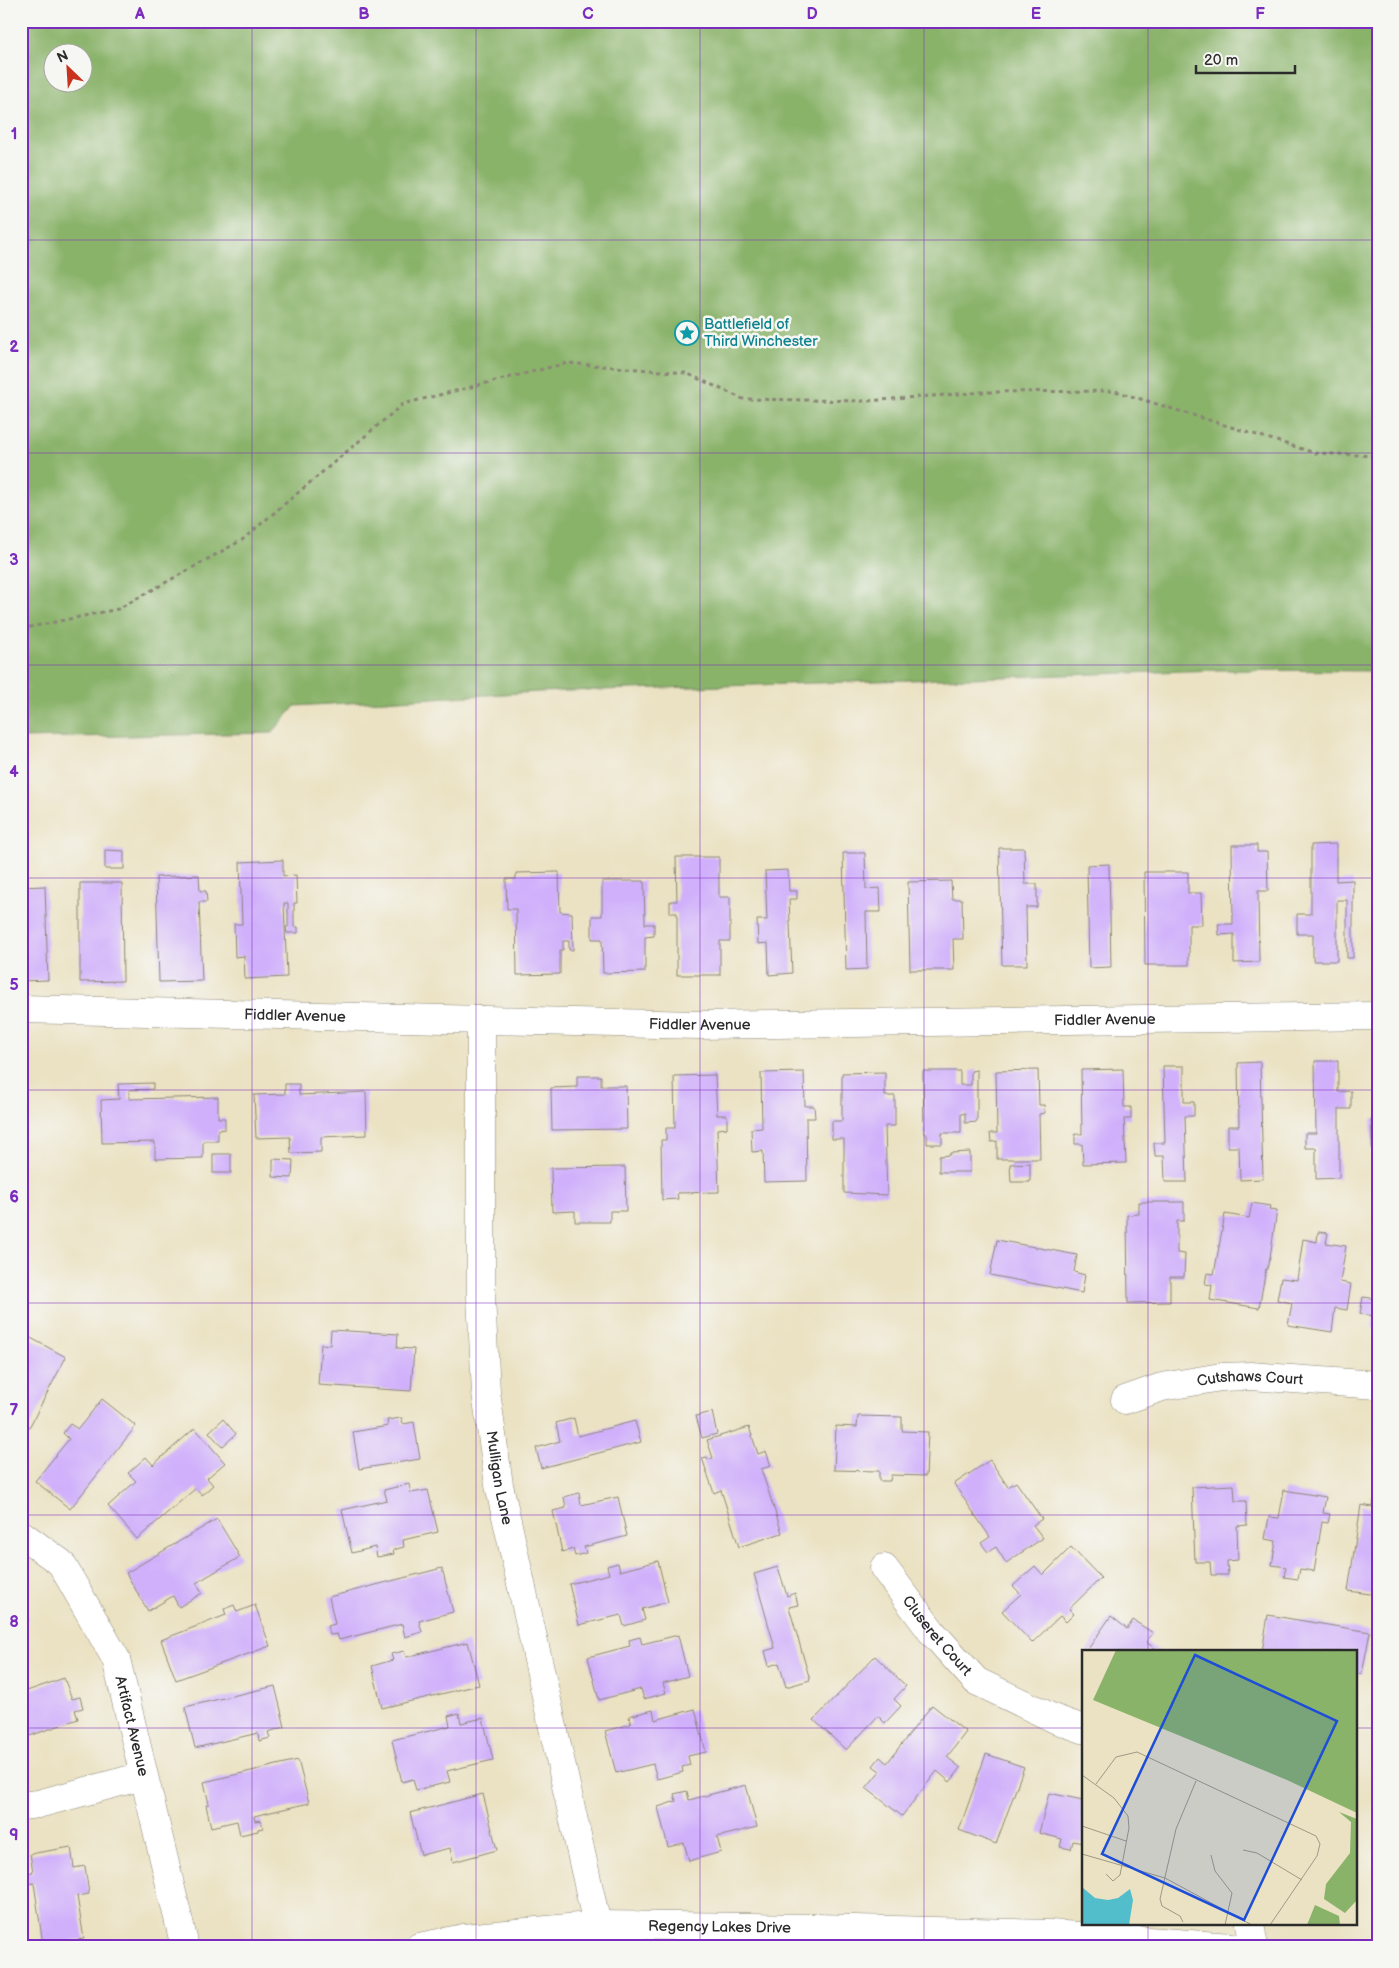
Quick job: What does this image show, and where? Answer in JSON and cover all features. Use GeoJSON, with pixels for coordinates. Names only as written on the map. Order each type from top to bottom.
{"type":"FeatureCollection","features":[{"type":"Feature","properties":{"kind":"street","name":"Fiddler Avenue"},"geometry":{"type":"LineString","coordinates":[[21,1009],[698,1025],[1378,1016]]}},
{"type":"Feature","properties":{"kind":"street","name":"Mulligan Lane"},"geometry":{"type":"LineString","coordinates":[[481,1020],[481,1297],[486,1392],[499,1485],[600,1936]]}},
{"type":"Feature","properties":{"kind":"street","name":"Cutshaws Court"},"geometry":{"type":"LineString","coordinates":[[1125,1400],[1162,1387],[1222,1377],[1251,1376],[1378,1385]]}},
{"type":"Feature","properties":{"kind":"street","name":"Artifact Avenue"},"geometry":{"type":"LineString","coordinates":[[21,1534],[61,1563],[116,1658],[185,1947]]}},
{"type":"Feature","properties":{"kind":"street","name":"Cluseret Court"},"geometry":{"type":"LineString","coordinates":[[884,1568],[932,1632],[976,1681],[1055,1719],[1082,1729]]}},
{"type":"Feature","properties":{"kind":"street"},"geometry":{"type":"LineString","coordinates":[[21,1806],[38,1804],[143,1776]]}},
{"type":"Feature","properties":{"kind":"street"},"geometry":{"type":"LineString","coordinates":[[1250,1926],[1254,1947]]}},
{"type":"Feature","properties":{"kind":"street","name":"Regency Lakes Drive"},"geometry":{"type":"LineString","coordinates":[[419,1947],[464,1938],[600,1936],[816,1928],[1050,1934],[1232,1947]]}},
{"type":"Feature","properties":{"kind":"path"},"geometry":{"type":"LineString","coordinates":[[21,629],[118,609],[242,540],[403,404],[567,363],[686,373],[743,399],[868,401],[984,392],[1115,391],[1315,453],[1378,456]]}},
{"type":"Feature","properties":{"kind":"green space"},"geometry":{"type":"Polygon","coordinates":[[[21,21],[1378,21],[1378,671],[1218,670],[538,692],[295,706],[272,733],[21,738],[21,21]]]}},
{"type":"Feature","properties":{"kind":"building"},"geometry":{"type":"Polygon","coordinates":[[[1336,844],[1336,881],[1353,880],[1353,958],[1347,958],[1347,900],[1337,900],[1337,961],[1313,961],[1313,934],[1297,934],[1297,914],[1311,914],[1311,845],[1336,844]]]}},
{"type":"Feature","properties":{"kind":"building"},"geometry":{"type":"Polygon","coordinates":[[[1232,845],[1257,845],[1257,852],[1267,852],[1268,891],[1258,891],[1259,962],[1234,963],[1234,934],[1219,935],[1218,924],[1233,924],[1232,845]]]}},
{"type":"Feature","properties":{"kind":"building"},"geometry":{"type":"Polygon","coordinates":[[[999,848],[1024,848],[1025,884],[1037,884],[1037,907],[1026,907],[1027,965],[1002,965],[999,848]]]}},
{"type":"Feature","properties":{"kind":"building"},"geometry":{"type":"Polygon","coordinates":[[[105,850],[124,851],[124,869],[105,869],[105,850]]]}},
{"type":"Feature","properties":{"kind":"building"},"geometry":{"type":"Polygon","coordinates":[[[843,853],[865,853],[866,889],[880,888],[881,912],[866,912],[867,969],[846,970],[843,853]]]}},
{"type":"Feature","properties":{"kind":"building"},"geometry":{"type":"Polygon","coordinates":[[[676,857],[719,857],[719,897],[730,897],[730,941],[720,941],[720,975],[677,975],[677,913],[670,913],[670,901],[677,901],[676,857]]]}},
{"type":"Feature","properties":{"kind":"building"},"geometry":{"type":"Polygon","coordinates":[[[283,860],[283,876],[296,875],[297,903],[294,903],[294,927],[298,927],[298,933],[287,933],[288,903],[284,903],[287,977],[245,979],[244,956],[235,957],[234,924],[242,924],[240,862],[283,860]]]}},
{"type":"Feature","properties":{"kind":"building"},"geometry":{"type":"Polygon","coordinates":[[[1109,864],[1111,967],[1089,968],[1087,865],[1109,864]]]}},
{"type":"Feature","properties":{"kind":"building"},"geometry":{"type":"Polygon","coordinates":[[[788,870],[789,891],[797,891],[797,899],[789,899],[792,973],[769,975],[768,943],[758,944],[757,920],[767,920],[765,871],[788,870]]]}},
{"type":"Feature","properties":{"kind":"building"},"geometry":{"type":"Polygon","coordinates":[[[559,872],[560,912],[572,913],[573,950],[569,950],[569,941],[563,941],[563,950],[560,950],[560,974],[517,975],[516,909],[507,909],[506,879],[516,879],[516,873],[559,872]]]}},
{"type":"Feature","properties":{"kind":"building"},"geometry":{"type":"Polygon","coordinates":[[[1144,872],[1188,872],[1188,893],[1201,893],[1202,925],[1189,925],[1189,965],[1145,965],[1144,872]]]}},
{"type":"Feature","properties":{"kind":"building"},"geometry":{"type":"Polygon","coordinates":[[[199,875],[200,891],[206,891],[207,902],[199,902],[202,981],[159,982],[156,877],[199,875]]]}},
{"type":"Feature","properties":{"kind":"building"},"geometry":{"type":"Polygon","coordinates":[[[602,881],[644,881],[645,924],[654,924],[654,936],[645,937],[645,972],[603,973],[602,939],[592,939],[592,916],[602,916],[602,881]]]}},
{"type":"Feature","properties":{"kind":"building"},"geometry":{"type":"Polygon","coordinates":[[[951,881],[952,899],[962,899],[963,939],[953,939],[954,970],[910,970],[908,882],[951,881]]]}},
{"type":"Feature","properties":{"kind":"building"},"geometry":{"type":"Polygon","coordinates":[[[80,883],[122,883],[123,981],[80,982],[80,883]]]}},
{"type":"Feature","properties":{"kind":"building"},"geometry":{"type":"Polygon","coordinates":[[[45,886],[48,980],[21,981],[21,887],[45,886]]]}},
{"type":"Feature","properties":{"kind":"building"},"geometry":{"type":"Polygon","coordinates":[[[1315,1061],[1338,1061],[1338,1092],[1351,1091],[1351,1109],[1339,1109],[1339,1178],[1316,1179],[1316,1148],[1305,1148],[1305,1133],[1316,1133],[1315,1061]]]}},
{"type":"Feature","properties":{"kind":"building"},"geometry":{"type":"Polygon","coordinates":[[[1260,1062],[1263,1179],[1240,1180],[1239,1147],[1228,1147],[1228,1126],[1239,1126],[1238,1063],[1260,1062]]]}},
{"type":"Feature","properties":{"kind":"building"},"geometry":{"type":"Polygon","coordinates":[[[1163,1066],[1184,1066],[1184,1102],[1194,1102],[1194,1116],[1185,1116],[1187,1182],[1165,1182],[1164,1156],[1155,1156],[1154,1143],[1165,1143],[1163,1066]]]}},
{"type":"Feature","properties":{"kind":"building"},"geometry":{"type":"Polygon","coordinates":[[[1123,1069],[1124,1107],[1131,1107],[1131,1119],[1124,1119],[1126,1163],[1083,1164],[1082,1144],[1075,1144],[1075,1134],[1082,1134],[1081,1070],[1123,1069]]]}},
{"type":"Feature","properties":{"kind":"building"},"geometry":{"type":"Polygon","coordinates":[[[977,1070],[977,1122],[965,1123],[965,1113],[961,1114],[961,1133],[942,1133],[942,1144],[927,1144],[927,1134],[924,1134],[923,1071],[960,1071],[960,1085],[971,1085],[971,1071],[977,1070]]]}},
{"type":"Feature","properties":{"kind":"building"},"geometry":{"type":"Polygon","coordinates":[[[1038,1070],[1039,1105],[1044,1105],[1045,1113],[1039,1114],[1040,1159],[997,1159],[997,1141],[991,1142],[990,1133],[997,1133],[996,1071],[1038,1070]]]}},
{"type":"Feature","properties":{"kind":"building"},"geometry":{"type":"Polygon","coordinates":[[[804,1072],[805,1106],[814,1106],[815,1118],[806,1118],[807,1181],[764,1182],[763,1151],[752,1152],[751,1129],[762,1128],[761,1073],[804,1072]]]}},
{"type":"Feature","properties":{"kind":"building"},"geometry":{"type":"Polygon","coordinates":[[[885,1072],[885,1096],[895,1096],[895,1126],[885,1126],[887,1195],[844,1193],[844,1139],[832,1139],[832,1121],[842,1121],[842,1073],[885,1072]]]}},
{"type":"Feature","properties":{"kind":"building"},"geometry":{"type":"Polygon","coordinates":[[[715,1075],[717,1115],[727,1115],[727,1128],[717,1129],[719,1192],[677,1193],[678,1199],[662,1200],[661,1140],[666,1140],[666,1128],[675,1128],[674,1076],[715,1075]]]}},
{"type":"Feature","properties":{"kind":"building"},"geometry":{"type":"Polygon","coordinates":[[[577,1076],[601,1076],[601,1086],[626,1086],[627,1129],[552,1130],[551,1088],[577,1087],[577,1076]]]}},
{"type":"Feature","properties":{"kind":"building"},"geometry":{"type":"Polygon","coordinates":[[[153,1083],[153,1089],[129,1090],[129,1099],[218,1097],[218,1118],[225,1118],[225,1129],[218,1130],[218,1141],[203,1141],[203,1158],[155,1159],[155,1142],[102,1143],[101,1100],[119,1099],[118,1084],[153,1083]]]}},
{"type":"Feature","properties":{"kind":"building"},"geometry":{"type":"Polygon","coordinates":[[[285,1084],[299,1084],[299,1095],[366,1092],[367,1135],[321,1137],[321,1152],[291,1153],[290,1137],[256,1138],[254,1095],[285,1094],[285,1084]]]}},
{"type":"Feature","properties":{"kind":"building"},"geometry":{"type":"Polygon","coordinates":[[[1378,1118],[1378,1163],[1373,1163],[1371,1119],[1378,1118]]]}},
{"type":"Feature","properties":{"kind":"building"},"geometry":{"type":"Polygon","coordinates":[[[970,1152],[970,1172],[939,1172],[939,1156],[950,1155],[950,1153],[970,1152]]]}},
{"type":"Feature","properties":{"kind":"building"},"geometry":{"type":"Polygon","coordinates":[[[213,1154],[231,1154],[231,1173],[213,1173],[213,1154]]]}},
{"type":"Feature","properties":{"kind":"building"},"geometry":{"type":"Polygon","coordinates":[[[273,1159],[293,1160],[292,1178],[273,1177],[273,1159]]]}},
{"type":"Feature","properties":{"kind":"building"},"geometry":{"type":"Polygon","coordinates":[[[1030,1163],[1030,1182],[1011,1182],[1010,1164],[1030,1163]]]}},
{"type":"Feature","properties":{"kind":"building"},"geometry":{"type":"Polygon","coordinates":[[[625,1167],[626,1211],[610,1211],[610,1222],[575,1222],[575,1211],[552,1212],[551,1168],[625,1167]]]}},
{"type":"Feature","properties":{"kind":"building"},"geometry":{"type":"Polygon","coordinates":[[[1139,1202],[1184,1202],[1184,1221],[1177,1221],[1177,1253],[1185,1254],[1184,1277],[1170,1277],[1170,1302],[1128,1303],[1127,1215],[1139,1214],[1139,1202]]]}},
{"type":"Feature","properties":{"kind":"building"},"geometry":{"type":"Polygon","coordinates":[[[1252,1203],[1270,1206],[1269,1209],[1277,1210],[1270,1257],[1259,1308],[1210,1300],[1212,1285],[1205,1284],[1207,1273],[1214,1274],[1225,1214],[1249,1218],[1252,1203]]]}},
{"type":"Feature","properties":{"kind":"building"},"geometry":{"type":"Polygon","coordinates":[[[1318,1232],[1328,1233],[1326,1243],[1346,1246],[1340,1282],[1351,1284],[1347,1310],[1335,1308],[1332,1332],[1288,1325],[1292,1303],[1277,1300],[1281,1278],[1297,1280],[1303,1239],[1317,1242],[1318,1232]]]}},
{"type":"Feature","properties":{"kind":"building"},"geometry":{"type":"Polygon","coordinates":[[[997,1240],[1077,1255],[1074,1272],[1085,1275],[1082,1293],[990,1275],[997,1240]]]}},
{"type":"Feature","properties":{"kind":"building"},"geometry":{"type":"Polygon","coordinates":[[[1363,1297],[1378,1299],[1378,1329],[1372,1328],[1374,1316],[1360,1314],[1363,1297]]]}},
{"type":"Feature","properties":{"kind":"building"},"geometry":{"type":"Polygon","coordinates":[[[331,1330],[398,1334],[397,1348],[414,1349],[411,1391],[318,1385],[321,1344],[330,1345],[331,1330]]]}},
{"type":"Feature","properties":{"kind":"building"},"geometry":{"type":"Polygon","coordinates":[[[27,1336],[66,1357],[21,1443],[21,1348],[27,1336]]]}},
{"type":"Feature","properties":{"kind":"building"},"geometry":{"type":"Polygon","coordinates":[[[102,1399],[136,1426],[70,1509],[35,1481],[69,1439],[63,1433],[70,1424],[78,1429],[102,1399]]]}},
{"type":"Feature","properties":{"kind":"building"},"geometry":{"type":"Polygon","coordinates":[[[712,1412],[717,1434],[702,1438],[696,1416],[712,1412]]]}},
{"type":"Feature","properties":{"kind":"building"},"geometry":{"type":"Polygon","coordinates":[[[858,1416],[902,1417],[902,1431],[928,1432],[926,1476],[891,1475],[890,1481],[879,1481],[879,1471],[834,1470],[836,1426],[857,1427],[858,1416]]]}},
{"type":"Feature","properties":{"kind":"building"},"geometry":{"type":"Polygon","coordinates":[[[402,1418],[403,1424],[414,1422],[420,1459],[359,1469],[353,1432],[388,1426],[387,1420],[402,1418]]]}},
{"type":"Feature","properties":{"kind":"building"},"geometry":{"type":"Polygon","coordinates":[[[574,1418],[578,1436],[635,1421],[641,1442],[541,1468],[536,1448],[560,1441],[556,1423],[574,1418]]]}},
{"type":"Feature","properties":{"kind":"building"},"geometry":{"type":"Polygon","coordinates":[[[223,1419],[236,1434],[222,1447],[209,1432],[223,1419]]]}},
{"type":"Feature","properties":{"kind":"building"},"geometry":{"type":"Polygon","coordinates":[[[749,1427],[758,1454],[766,1451],[771,1466],[761,1469],[782,1533],[739,1547],[721,1490],[714,1493],[702,1458],[707,1457],[708,1460],[713,1458],[707,1440],[749,1427]]]}},
{"type":"Feature","properties":{"kind":"building"},"geometry":{"type":"Polygon","coordinates":[[[195,1428],[225,1463],[207,1478],[213,1485],[202,1495],[196,1488],[137,1539],[108,1506],[136,1481],[128,1473],[146,1457],[153,1465],[195,1428]]]}},
{"type":"Feature","properties":{"kind":"building"},"geometry":{"type":"Polygon","coordinates":[[[990,1460],[1008,1487],[1016,1482],[1042,1519],[1033,1525],[1043,1538],[1006,1563],[996,1547],[988,1552],[981,1543],[990,1537],[954,1484],[990,1460]]]}},
{"type":"Feature","properties":{"kind":"building"},"geometry":{"type":"Polygon","coordinates":[[[409,1484],[411,1493],[428,1490],[438,1532],[403,1540],[404,1547],[393,1550],[394,1554],[377,1557],[375,1547],[352,1553],[342,1510],[387,1500],[384,1490],[409,1484]]]}},
{"type":"Feature","properties":{"kind":"building"},"geometry":{"type":"Polygon","coordinates":[[[1234,1485],[1235,1501],[1246,1501],[1247,1525],[1237,1526],[1238,1560],[1227,1561],[1228,1575],[1211,1575],[1210,1562],[1195,1562],[1192,1487],[1234,1485]]]}},
{"type":"Feature","properties":{"kind":"building"},"geometry":{"type":"Polygon","coordinates":[[[1284,1490],[1326,1497],[1323,1513],[1330,1514],[1328,1523],[1322,1522],[1314,1571],[1300,1569],[1298,1579],[1284,1577],[1286,1567],[1272,1565],[1276,1541],[1265,1539],[1269,1517],[1279,1518],[1284,1490]]]}},
{"type":"Feature","properties":{"kind":"building"},"geometry":{"type":"Polygon","coordinates":[[[579,1493],[581,1505],[618,1497],[627,1536],[584,1547],[586,1553],[575,1556],[573,1549],[562,1552],[553,1511],[566,1508],[564,1497],[579,1493]]]}},
{"type":"Feature","properties":{"kind":"building"},"geometry":{"type":"Polygon","coordinates":[[[1374,1500],[1378,1500],[1378,1595],[1348,1591],[1361,1505],[1373,1507],[1374,1500]]]}},
{"type":"Feature","properties":{"kind":"building"},"geometry":{"type":"Polygon","coordinates":[[[217,1519],[240,1557],[196,1583],[202,1593],[179,1607],[173,1596],[148,1611],[126,1573],[217,1519]]]}},
{"type":"Feature","properties":{"kind":"building"},"geometry":{"type":"Polygon","coordinates":[[[1071,1547],[1101,1578],[1069,1609],[1074,1614],[1066,1622],[1060,1616],[1032,1643],[1002,1611],[1021,1594],[1013,1586],[1035,1566],[1043,1575],[1071,1547]]]}},
{"type":"Feature","properties":{"kind":"building"},"geometry":{"type":"Polygon","coordinates":[[[658,1561],[668,1602],[642,1609],[645,1620],[624,1626],[621,1615],[579,1625],[569,1584],[609,1574],[607,1566],[618,1563],[620,1571],[658,1561]]]}},
{"type":"Feature","properties":{"kind":"building"},"geometry":{"type":"Polygon","coordinates":[[[778,1567],[787,1596],[795,1593],[798,1605],[789,1607],[810,1680],[786,1687],[779,1663],[769,1666],[765,1651],[775,1648],[754,1574],[778,1567]]]}},
{"type":"Feature","properties":{"kind":"building"},"geometry":{"type":"Polygon","coordinates":[[[442,1568],[453,1612],[419,1621],[422,1632],[405,1637],[402,1624],[339,1640],[337,1634],[330,1635],[327,1626],[335,1624],[329,1597],[442,1568]]]}},
{"type":"Feature","properties":{"kind":"building"},"geometry":{"type":"Polygon","coordinates":[[[234,1605],[237,1612],[255,1605],[270,1646],[176,1680],[161,1640],[226,1615],[224,1609],[234,1605]]]}},
{"type":"Feature","properties":{"kind":"building"},"geometry":{"type":"Polygon","coordinates":[[[21,1610],[28,1618],[21,1625],[21,1610]]]}},
{"type":"Feature","properties":{"kind":"building"},"geometry":{"type":"Polygon","coordinates":[[[1268,1615],[1370,1632],[1362,1674],[1356,1673],[1356,1650],[1262,1650],[1268,1615]]]}},
{"type":"Feature","properties":{"kind":"building"},"geometry":{"type":"Polygon","coordinates":[[[1111,1616],[1127,1629],[1133,1620],[1153,1633],[1146,1642],[1157,1650],[1087,1650],[1111,1616]]]}},
{"type":"Feature","properties":{"kind":"building"},"geometry":{"type":"Polygon","coordinates":[[[678,1635],[688,1676],[663,1683],[666,1693],[644,1699],[641,1689],[599,1700],[588,1657],[630,1646],[629,1640],[640,1637],[642,1644],[678,1635]]]}},
{"type":"Feature","properties":{"kind":"building"},"geometry":{"type":"Polygon","coordinates":[[[468,1642],[479,1685],[382,1708],[372,1666],[393,1660],[391,1654],[404,1651],[406,1657],[468,1642]]]}},
{"type":"Feature","properties":{"kind":"building"},"geometry":{"type":"Polygon","coordinates":[[[875,1656],[906,1686],[894,1699],[901,1706],[885,1723],[878,1716],[846,1750],[814,1720],[875,1656]]]}},
{"type":"Feature","properties":{"kind":"building"},"geometry":{"type":"Polygon","coordinates":[[[64,1678],[72,1699],[80,1697],[83,1708],[75,1710],[78,1719],[21,1739],[21,1680],[23,1679],[27,1691],[64,1678]]]}},
{"type":"Feature","properties":{"kind":"building"},"geometry":{"type":"Polygon","coordinates":[[[275,1686],[285,1727],[268,1732],[270,1738],[259,1741],[258,1733],[195,1748],[185,1707],[275,1686]]]}},
{"type":"Feature","properties":{"kind":"building"},"geometry":{"type":"Polygon","coordinates":[[[932,1705],[966,1732],[947,1757],[961,1768],[950,1782],[937,1771],[902,1816],[866,1788],[880,1771],[873,1766],[880,1757],[887,1763],[932,1705]]]}},
{"type":"Feature","properties":{"kind":"building"},"geometry":{"type":"Polygon","coordinates":[[[695,1709],[706,1752],[688,1756],[690,1765],[682,1767],[683,1772],[657,1779],[653,1764],[616,1773],[605,1731],[631,1724],[629,1716],[653,1710],[655,1720],[695,1709]]]}},
{"type":"Feature","properties":{"kind":"building"},"geometry":{"type":"Polygon","coordinates":[[[459,1713],[461,1723],[483,1718],[493,1760],[447,1771],[450,1782],[416,1790],[413,1779],[402,1782],[392,1740],[450,1726],[448,1716],[459,1713]]]}},
{"type":"Feature","properties":{"kind":"building"},"geometry":{"type":"Polygon","coordinates":[[[986,1754],[1024,1767],[996,1844],[959,1830],[986,1754]]]}},
{"type":"Feature","properties":{"kind":"building"},"geometry":{"type":"Polygon","coordinates":[[[298,1760],[309,1803],[254,1816],[255,1821],[261,1820],[263,1828],[258,1829],[258,1831],[240,1835],[237,1821],[211,1827],[206,1805],[209,1804],[204,1782],[298,1760]]]}},
{"type":"Feature","properties":{"kind":"building"},"geometry":{"type":"Polygon","coordinates":[[[746,1785],[757,1827],[717,1837],[721,1852],[689,1861],[684,1843],[668,1847],[658,1807],[676,1801],[674,1794],[687,1791],[689,1800],[746,1785]]]}},
{"type":"Feature","properties":{"kind":"building"},"geometry":{"type":"Polygon","coordinates":[[[1049,1793],[1082,1800],[1082,1843],[1073,1841],[1071,1849],[1060,1847],[1062,1839],[1039,1833],[1049,1793]]]}},
{"type":"Feature","properties":{"kind":"building"},"geometry":{"type":"Polygon","coordinates":[[[483,1794],[497,1850],[453,1862],[450,1848],[421,1855],[410,1813],[483,1794]]]}},
{"type":"Feature","properties":{"kind":"building"},"geometry":{"type":"Polygon","coordinates":[[[71,1847],[74,1868],[85,1866],[89,1894],[77,1896],[84,1939],[43,1945],[34,1883],[28,1884],[26,1873],[33,1872],[30,1854],[71,1847]]]}},
{"type":"Feature","properties":{"kind":"place","name":"Battlefield of Third Winchester"},"geometry":{"type":"Point","coordinates":[687,333]}}]}
